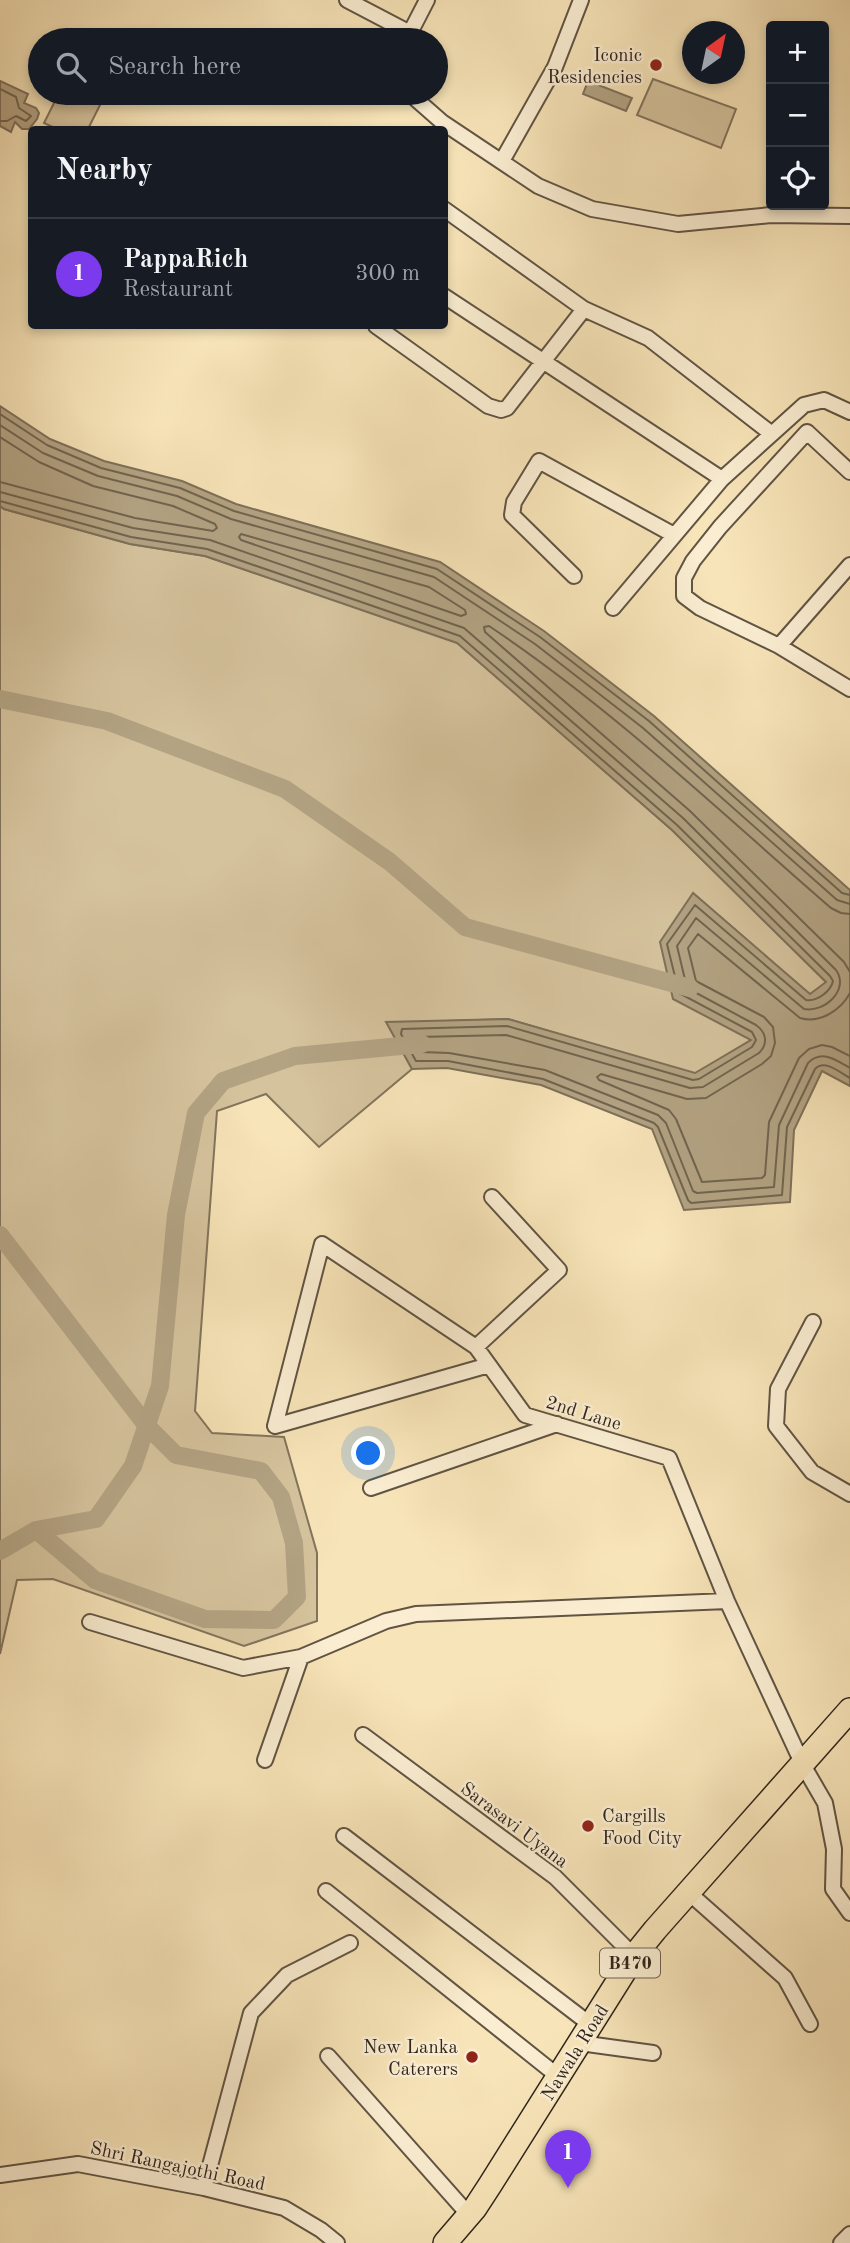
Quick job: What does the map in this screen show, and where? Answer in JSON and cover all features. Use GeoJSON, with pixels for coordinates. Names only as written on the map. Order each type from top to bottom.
{"type":"FeatureCollection","features":[{"type":"Feature","properties":{"kind":"main road","name":"Nawala Road"},"geometry":{"type":"LineString","coordinates":[[445,2243],[491,2185],[634,1956],[850,1710]]}},
{"type":"Feature","properties":{"kind":"street"},"geometry":{"type":"LineString","coordinates":[[347,0],[394,28]]}},
{"type":"Feature","properties":{"kind":"street"},"geometry":{"type":"LineString","coordinates":[[413,28],[427,0]]}},
{"type":"Feature","properties":{"kind":"street"},"geometry":{"type":"LineString","coordinates":[[502,161],[555,66],[581,0]]}},
{"type":"Feature","properties":{"kind":"street"},"geometry":{"type":"LineString","coordinates":[[423,105],[442,122],[538,186],[592,209],[678,224],[771,215],[850,216]]}},
{"type":"Feature","properties":{"kind":"street"},"geometry":{"type":"LineString","coordinates":[[448,212],[584,309],[648,338],[772,434]]}},
{"type":"Feature","properties":{"kind":"street"},"geometry":{"type":"LineString","coordinates":[[448,299],[722,479]]}},
{"type":"Feature","properties":{"kind":"street"},"geometry":{"type":"LineString","coordinates":[[380,329],[488,406],[502,410],[507,408],[584,309]]}},
{"type":"Feature","properties":{"kind":"street"},"geometry":{"type":"LineString","coordinates":[[613,608],[722,479],[804,405],[824,400],[850,412]]}},
{"type":"Feature","properties":{"kind":"street"},"geometry":{"type":"LineString","coordinates":[[850,472],[807,432],[720,527],[693,561],[684,578],[684,596],[700,608],[779,646],[850,689]]}},
{"type":"Feature","properties":{"kind":"street"},"geometry":{"type":"LineString","coordinates":[[574,576],[512,515],[514,502],[540,461],[674,535]]}},
{"type":"Feature","properties":{"kind":"street"},"geometry":{"type":"LineString","coordinates":[[779,646],[850,565]]}},
{"type":"Feature","properties":{"kind":"street"},"geometry":{"type":"LineString","coordinates":[[476,1347],[559,1270],[492,1198]]}},
{"type":"Feature","properties":{"kind":"street","name":"2nd Lane"},"geometry":{"type":"LineString","coordinates":[[489,1365],[275,1426],[322,1244],[476,1347],[489,1365],[525,1415],[669,1458],[727,1601],[803,1765],[825,1803],[834,1849],[833,1889],[850,1913]]}},
{"type":"Feature","properties":{"kind":"street"},"geometry":{"type":"LineString","coordinates":[[813,1321],[778,1389],[776,1426],[812,1472],[850,1494]]}},
{"type":"Feature","properties":{"kind":"street"},"geometry":{"type":"LineString","coordinates":[[371,1488],[556,1424]]}},
{"type":"Feature","properties":{"kind":"street"},"geometry":{"type":"LineString","coordinates":[[90,1622],[243,1668],[301,1657],[386,1621],[416,1614],[727,1601]]}},
{"type":"Feature","properties":{"kind":"street"},"geometry":{"type":"LineString","coordinates":[[265,1760],[301,1657]]}},
{"type":"Feature","properties":{"kind":"street","name":"Sarasavi Uyana"},"geometry":{"type":"LineString","coordinates":[[363,1735],[555,1877],[634,1956]]}},
{"type":"Feature","properties":{"kind":"street"},"geometry":{"type":"LineString","coordinates":[[344,1836],[585,2034],[653,2053]]}},
{"type":"Feature","properties":{"kind":"street"},"geometry":{"type":"LineString","coordinates":[[326,1891],[559,2077]]}},
{"type":"Feature","properties":{"kind":"street"},"geometry":{"type":"LineString","coordinates":[[688,1892],[785,1978],[810,2024]]}},
{"type":"Feature","properties":{"kind":"street"},"geometry":{"type":"LineString","coordinates":[[204,2188],[251,2013],[288,1975],[349,1943]]}},
{"type":"Feature","properties":{"kind":"street"},"geometry":{"type":"LineString","coordinates":[[328,2056],[469,2215]]}},
{"type":"Feature","properties":{"kind":"street","name":"Shri Rangajothi Road"},"geometry":{"type":"LineString","coordinates":[[0,2175],[78,2164],[204,2188],[284,2208],[337,2243]]}},
{"type":"Feature","properties":{"kind":"street"},"geometry":{"type":"LineString","coordinates":[[841,2243],[850,2234]]}},
{"type":"Feature","properties":{"kind":"shaded area"},"geometry":{"type":"Polygon","coordinates":[[[653,79],[736,109],[721,148],[637,115],[653,79]]]}},
{"type":"Feature","properties":{"kind":"shaded area"},"geometry":{"type":"Polygon","coordinates":[[[53,105],[100,105],[90,126],[50,126],[44,123],[53,105]]]}},
{"type":"Feature","properties":{"kind":"shaded area"},"geometry":{"type":"Polygon","coordinates":[[[0,506],[130,544],[205,556],[457,642],[672,830],[827,983],[810,995],[693,893],[751,1040],[695,1074],[508,1019],[387,1023],[412,1069],[319,1147],[266,1094],[217,1111],[195,1411],[212,1433],[284,1437],[317,1553],[317,1621],[244,1646],[53,1579],[17,1580],[0,1654],[0,506]]]}},
{"type":"Feature","properties":{"kind":"water"},"geometry":{"type":"Polygon","coordinates":[[[0,81],[28,94],[24,103],[36,108],[39,113],[28,129],[22,129],[15,122],[11,132],[0,126],[0,81]]]}},
{"type":"Feature","properties":{"kind":"water"},"geometry":{"type":"Polygon","coordinates":[[[588,81],[632,98],[626,111],[583,94],[588,81]]]}},
{"type":"Feature","properties":{"kind":"water"},"geometry":{"type":"Polygon","coordinates":[[[0,406],[50,439],[104,461],[182,481],[236,504],[440,562],[544,631],[654,716],[850,890],[850,1086],[822,1071],[794,1130],[790,1202],[684,1210],[652,1129],[541,1085],[447,1068],[412,1069],[386,1022],[508,1019],[695,1073],[751,1040],[673,999],[660,942],[693,893],[810,994],[826,982],[672,830],[457,643],[205,556],[130,544],[4,509],[0,506],[0,406]]]}},
{"type":"Feature","properties":{"kind":"waterway"},"geometry":{"type":"LineString","coordinates":[[0,699],[107,721],[285,789],[390,862],[465,927],[690,988]]}},
{"type":"Feature","properties":{"kind":"waterway"},"geometry":{"type":"LineString","coordinates":[[0,1551],[36,1530],[96,1519],[133,1466],[160,1386],[176,1215],[196,1113],[223,1081],[295,1056],[422,1044]]}},
{"type":"Feature","properties":{"kind":"waterway"},"geometry":{"type":"LineString","coordinates":[[0,1235],[147,1426],[176,1455],[261,1471],[281,1497],[294,1543],[297,1597],[274,1620],[205,1619],[95,1580],[36,1530]]}},
{"type":"Feature","properties":{"kind":"place","name":"Iconic Residencies"},"geometry":{"type":"Point","coordinates":[656,65]}},
{"type":"Feature","properties":{"kind":"place","name":"Cargills Food City"},"geometry":{"type":"Point","coordinates":[588,1826]}},
{"type":"Feature","properties":{"kind":"place","name":"New Lanka Caterers"},"geometry":{"type":"Point","coordinates":[472,2057]}},
{"type":"Feature","properties":{"kind":"place","name":"PappaRich"},"geometry":{"type":"Point","coordinates":[568,2188]}}]}
